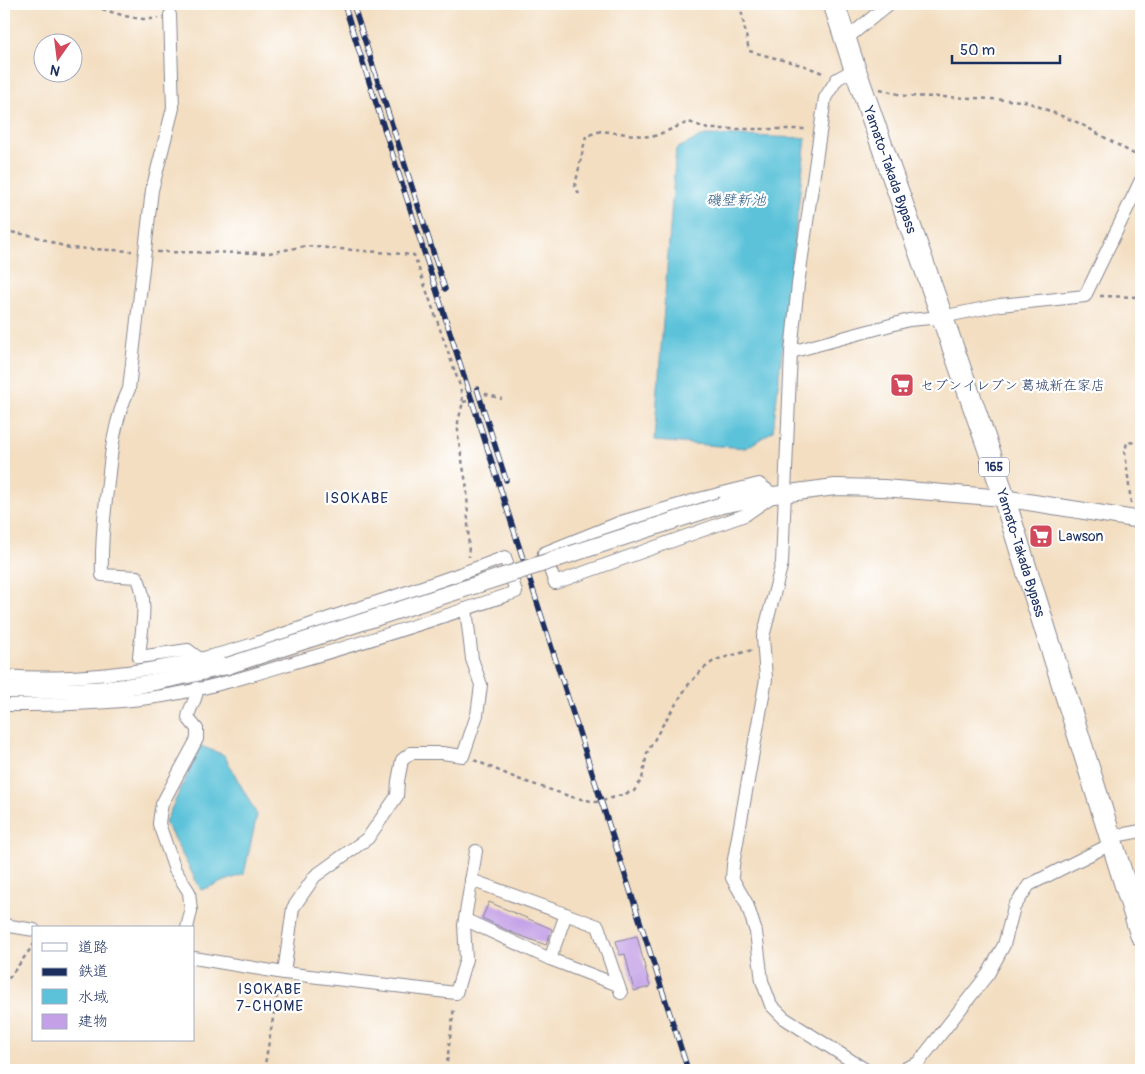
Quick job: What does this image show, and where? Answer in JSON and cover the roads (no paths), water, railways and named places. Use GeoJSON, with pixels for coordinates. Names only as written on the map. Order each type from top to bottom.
{"type":"FeatureCollection","features":[{"type":"Feature","properties":{"kind":"highway","name":"Yamato-Takada Bypass"},"geometry":{"type":"LineString","coordinates":[[834,4],[846,39],[846,74],[862,90],[990,453],[1141,935]]}},
{"type":"Feature","properties":{"kind":"street"},"geometry":{"type":"LineString","coordinates":[[846,39],[890,4]]}},
{"type":"Feature","properties":{"kind":"street"},"geometry":{"type":"LineString","coordinates":[[170,15],[173,108],[152,190],[129,389],[120,407],[110,458],[101,538],[102,575],[137,577],[142,587],[144,600],[139,657],[188,650],[200,659]]}},
{"type":"Feature","properties":{"kind":"street"},"geometry":{"type":"LineString","coordinates":[[846,74],[825,98],[798,284],[779,494],[782,563],[763,638],[766,679],[732,878],[747,904],[756,932],[762,981],[771,1005],[784,1018],[866,1070]]}},
{"type":"Feature","properties":{"kind":"street"},"geometry":{"type":"LineString","coordinates":[[791,352],[909,320],[942,317],[1000,305],[1084,296],[1141,180]]}},
{"type":"Feature","properties":{"kind":"street"},"geometry":{"type":"LineString","coordinates":[[760,484],[779,494],[745,515],[555,583],[544,553],[621,522],[699,499],[760,484]]}},
{"type":"Feature","properties":{"kind":"street"},"geometry":{"type":"LineString","coordinates":[[4,690],[57,692],[108,689],[174,678],[227,666],[722,506],[779,494],[835,487],[884,488],[1003,498],[1137,519]]}},
{"type":"Feature","properties":{"kind":"street"},"geometry":{"type":"LineString","coordinates":[[4,676],[30,678],[111,673],[158,668],[200,659],[469,571],[505,557],[516,592],[329,652],[230,681],[165,696],[108,702],[43,705],[4,704]]}},
{"type":"Feature","properties":{"kind":"street"},"geometry":{"type":"LineString","coordinates":[[283,973],[293,908],[315,876],[368,838],[397,796],[402,760],[411,753],[442,753],[463,756],[477,715],[481,685],[472,659],[466,609]]}},
{"type":"Feature","properties":{"kind":"street"},"geometry":{"type":"LineString","coordinates":[[188,926],[191,911],[189,892],[174,870],[159,824],[162,804],[197,739],[197,729],[188,718],[197,697],[197,688]]}},
{"type":"Feature","properties":{"kind":"street"},"geometry":{"type":"LineString","coordinates":[[901,1070],[918,1063],[988,974],[1004,945],[1014,907],[1029,885],[1110,840],[1141,831]]}},
{"type":"Feature","properties":{"kind":"street"},"geometry":{"type":"LineString","coordinates":[[195,958],[283,973],[456,993],[466,959],[466,920],[476,851]]}},
{"type":"Feature","properties":{"kind":"street"},"geometry":{"type":"LineString","coordinates":[[466,920],[550,960],[620,989],[598,926],[471,880]]}},
{"type":"Feature","properties":{"kind":"street"},"geometry":{"type":"LineString","coordinates":[[550,960],[566,914]]}},
{"type":"Feature","properties":{"kind":"street"},"geometry":{"type":"LineString","coordinates":[[4,925],[32,930]]}},
{"type":"Feature","properties":{"kind":"water","name":"磯壁新池"},"geometry":{"type":"Polygon","coordinates":[[[705,135],[806,138],[773,431],[746,448],[654,441],[676,149],[705,135]]]}},
{"type":"Feature","properties":{"kind":"water"},"geometry":{"type":"Polygon","coordinates":[[[201,746],[224,755],[257,815],[244,874],[201,890],[165,822],[201,746]]]}},
{"type":"Feature","properties":{"kind":"railway"},"geometry":{"type":"LineString","coordinates":[[344,4],[688,1070]]}},
{"type":"Feature","properties":{"kind":"railway"},"geometry":{"type":"LineString","coordinates":[[353,4],[445,289]]}},
{"type":"Feature","properties":{"kind":"railway"},"geometry":{"type":"LineString","coordinates":[[477,389],[506,480]]}},
{"type":"Feature","properties":{"kind":"place","name":"セブンイレブン 葛城新在家店"},"geometry":{"type":"Point","coordinates":[902,385]}},
{"type":"Feature","properties":{"kind":"place","name":"Lawson"},"geometry":{"type":"Point","coordinates":[1041,536]}},
{"type":"Feature","properties":{"kind":"district","name":"ISOKABE"},"geometry":{"type":"Point","coordinates":[357,498]}},
{"type":"Feature","properties":{"kind":"district","name":"ISOKABE 7-CHOME"},"geometry":{"type":"Point","coordinates":[270,998]}}]}
